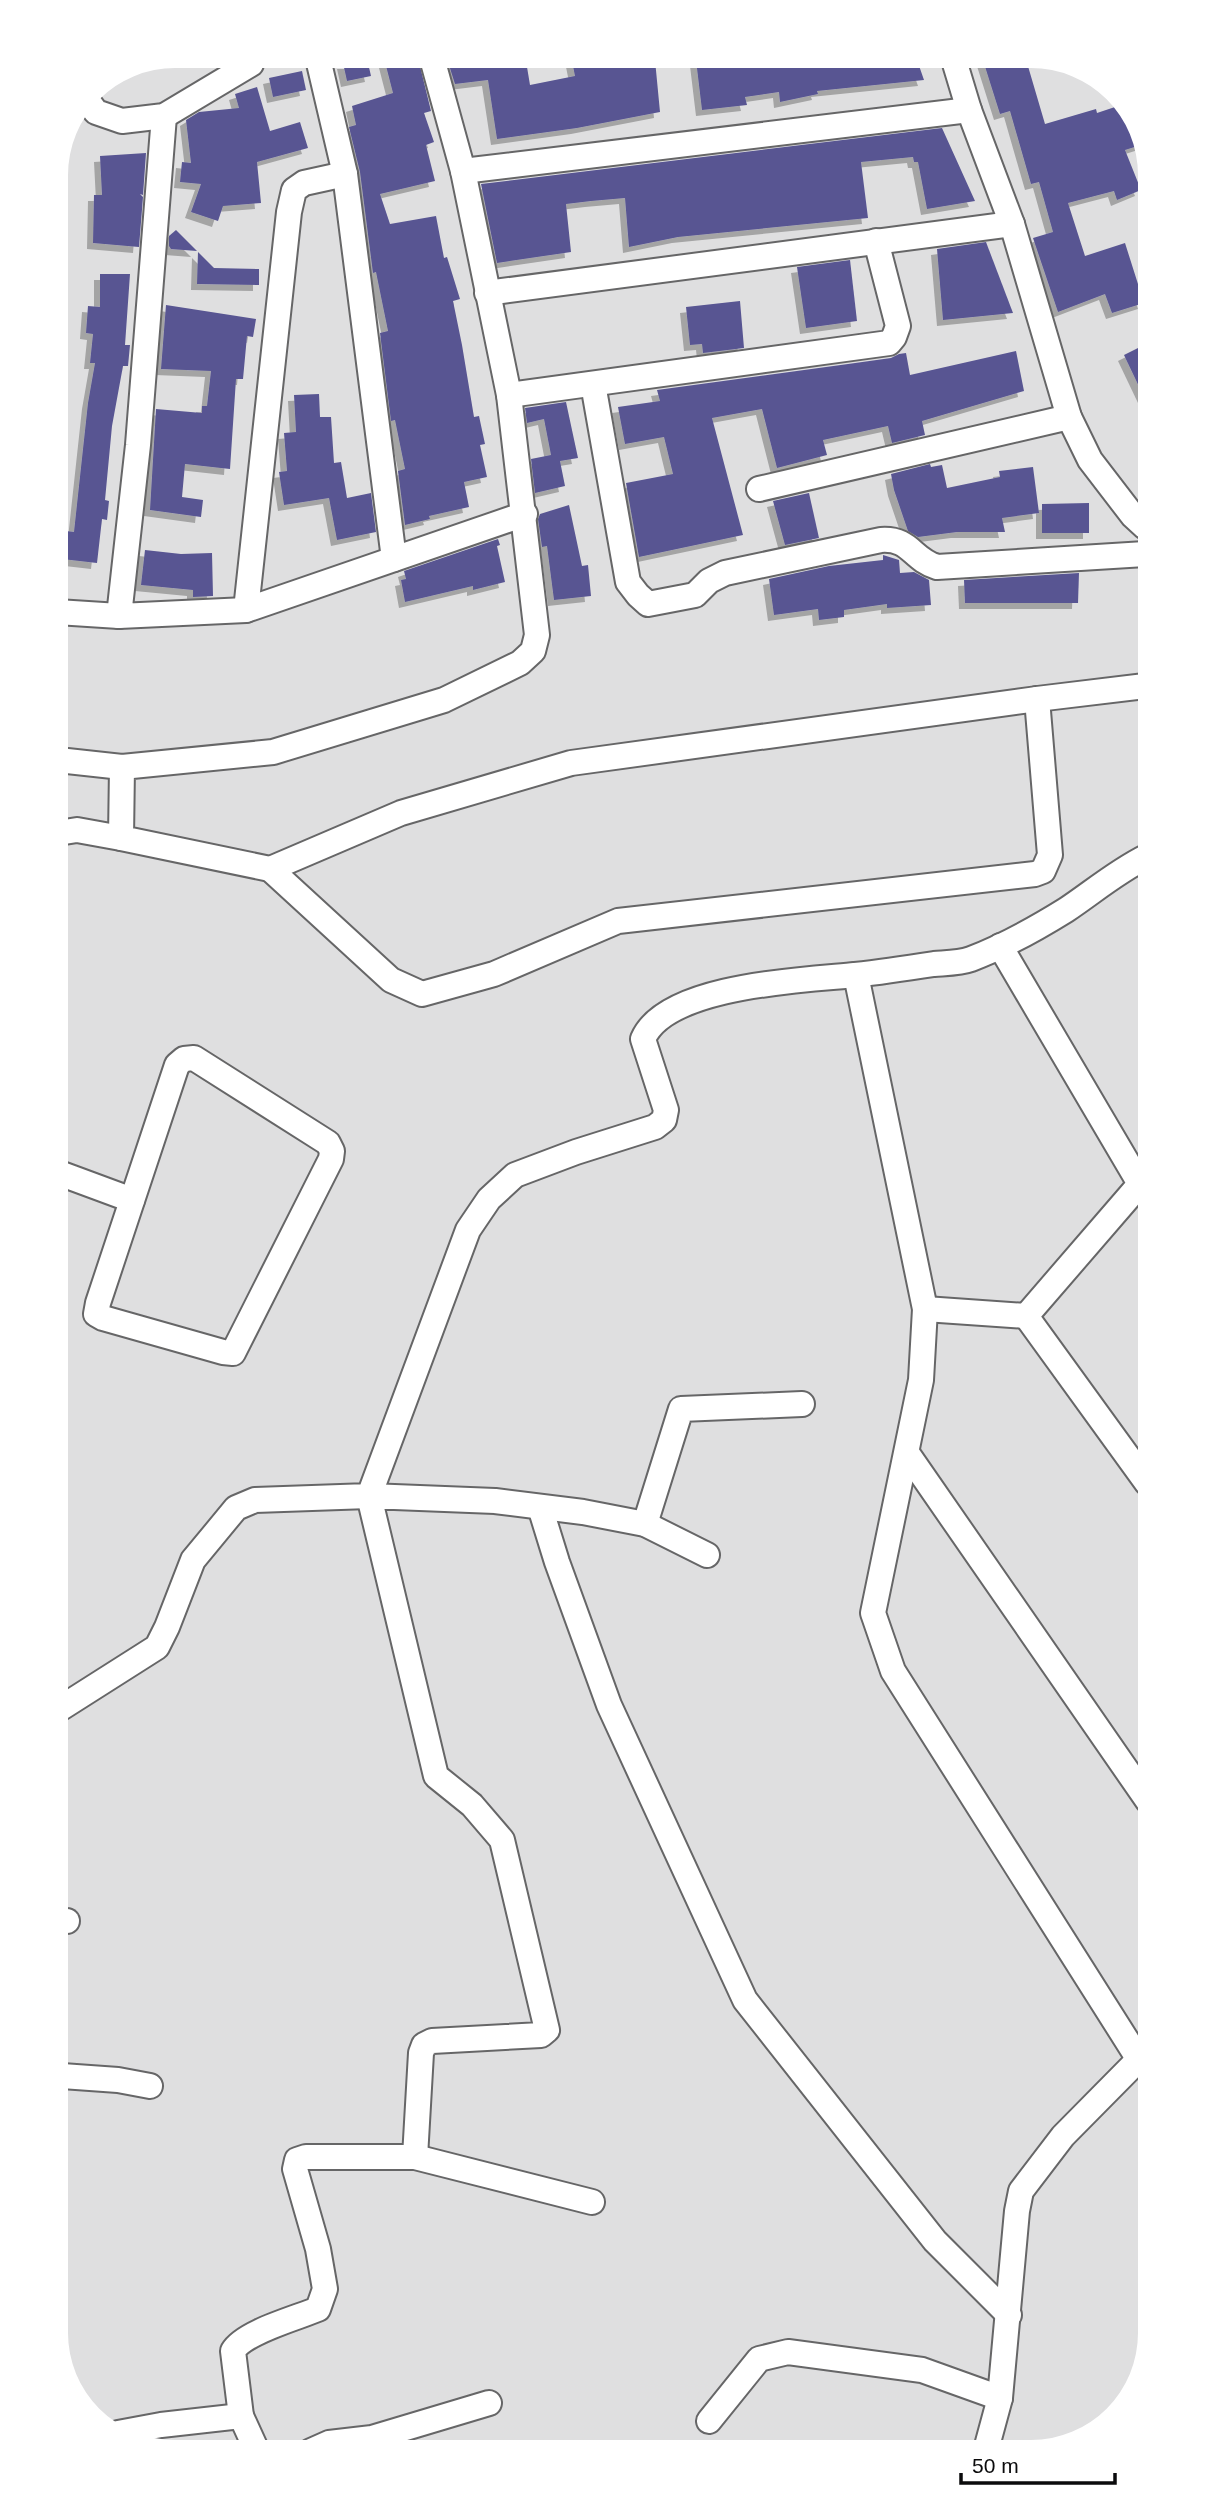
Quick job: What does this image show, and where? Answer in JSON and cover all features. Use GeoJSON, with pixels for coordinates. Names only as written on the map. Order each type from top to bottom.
{"type":"FeatureCollection","features":[{"type":"Feature","properties":{"kind":"street"},"geometry":{"type":"LineString","coordinates":[[93,108],[122,121],[164,116],[244,68]]}},
{"type":"Feature","properties":{"kind":"street"},"geometry":{"type":"LineString","coordinates":[[320,68],[345,174],[394,559]]}},
{"type":"Feature","properties":{"kind":"street"},"geometry":{"type":"LineString","coordinates":[[68,761],[122,767],[273,752],[444,700],[520,663],[533,651],[537,635],[525,514],[509,395],[463,171],[435,68]]}},
{"type":"Feature","properties":{"kind":"street"},"geometry":{"type":"LineString","coordinates":[[956,68],[969,110],[1012,224],[1069,417],[1090,460],[1138,514]]}},
{"type":"Feature","properties":{"kind":"street"},"geometry":{"type":"LineString","coordinates":[[463,171],[969,110]]}},
{"type":"Feature","properties":{"kind":"street"},"geometry":{"type":"LineString","coordinates":[[119,616],[138,445],[164,116]]}},
{"type":"Feature","properties":{"kind":"street"},"geometry":{"type":"LineString","coordinates":[[246,610],[291,201],[294,190],[304,183],[345,174]]}},
{"type":"Feature","properties":{"kind":"street"},"geometry":{"type":"LineString","coordinates":[[487,293],[1012,224]]}},
{"type":"Feature","properties":{"kind":"street"},"geometry":{"type":"LineString","coordinates":[[509,395],[889,342],[898,326],[876,241]]}},
{"type":"Feature","properties":{"kind":"street"},"geometry":{"type":"LineString","coordinates":[[593,384],[628,582],[648,604],[695,596],[709,581],[725,573],[881,540],[897,539],[924,563],[937,567],[1138,554]]}},
{"type":"Feature","properties":{"kind":"street"},"geometry":{"type":"LineString","coordinates":[[759,489],[1069,417]]}},
{"type":"Feature","properties":{"kind":"street"},"geometry":{"type":"LineString","coordinates":[[68,613],[119,616],[246,610],[525,514]]}},
{"type":"Feature","properties":{"kind":"street"},"geometry":{"type":"LineString","coordinates":[[270,869],[401,813],[571,764],[1138,687]]}},
{"type":"Feature","properties":{"kind":"street"},"geometry":{"type":"LineString","coordinates":[[68,831],[77,830],[121,838],[270,869],[390,980],[422,993],[494,974],[618,921],[1043,871],[1050,855],[1037,699]]}},
{"type":"Feature","properties":{"kind":"street"},"geometry":{"type":"LineString","coordinates":[[121,838],[122,767]]}},
{"type":"Feature","properties":{"kind":"street"},"geometry":{"type":"LineString","coordinates":[[415,2157],[421,2053],[424,2045],[432,2041],[541,2035],[547,2030],[502,1840],[472,1805],[436,1776],[369,1496],[468,1230],[489,1199],[515,1175],[655,1127],[664,1120],[666,1110],[643,1039],[648,1028],[672,1011],[706,996],[755,984],[856,975],[968,960],[1000,946],[1065,910],[1122,869],[1138,861]]}},
{"type":"Feature","properties":{"kind":"street"},"geometry":{"type":"LineString","coordinates":[[1000,946],[1138,1172]]}},
{"type":"Feature","properties":{"kind":"street"},"geometry":{"type":"LineString","coordinates":[[856,975],[925,1309],[921,1380],[873,1613],[893,1671],[1138,2045]]}},
{"type":"Feature","properties":{"kind":"street"},"geometry":{"type":"LineString","coordinates":[[194,1058],[328,1143],[332,1151],[331,1160],[233,1353],[210,1349],[96,1314],[132,1200],[177,1065],[184,1059],[194,1058]]}},
{"type":"Feature","properties":{"kind":"street"},"geometry":{"type":"LineString","coordinates":[[68,1176],[132,1200]]}},
{"type":"Feature","properties":{"kind":"street"},"geometry":{"type":"LineString","coordinates":[[1026,1316],[1138,1186]]}},
{"type":"Feature","properties":{"kind":"street"},"geometry":{"type":"LineString","coordinates":[[925,1309],[1026,1316]]}},
{"type":"Feature","properties":{"kind":"street"},"geometry":{"type":"LineString","coordinates":[[1026,1316],[1138,1471]]}},
{"type":"Feature","properties":{"kind":"street"},"geometry":{"type":"LineString","coordinates":[[645,1524],[681,1409],[802,1404]]}},
{"type":"Feature","properties":{"kind":"street"},"geometry":{"type":"LineString","coordinates":[[907,1453],[1138,1787]]}},
{"type":"Feature","properties":{"kind":"street"},"geometry":{"type":"LineString","coordinates":[[68,1703],[157,1647],[193,1560],[236,1508],[255,1500],[369,1496],[495,1501],[583,1512],[645,1524],[707,1555]]}},
{"type":"Feature","properties":{"kind":"street"},"geometry":{"type":"LineString","coordinates":[[540,1507],[609,1705],[745,2000],[935,2241],[1009,2315]]}},
{"type":"Feature","properties":{"kind":"street"},"geometry":{"type":"LineString","coordinates":[[989,2440],[1000,2398],[1021,2191],[1063,2136],[1138,2060]]}},
{"type":"Feature","properties":{"kind":"street"},"geometry":{"type":"LineString","coordinates":[[68,2076],[118,2080],[150,2086]]}},
{"type":"Feature","properties":{"kind":"street"},"geometry":{"type":"LineString","coordinates":[[252,2440],[241,2416],[233,2351],[237,2344],[251,2336],[318,2309],[325,2289],[318,2249],[295,2169],[297,2160],[306,2157],[415,2157],[592,2202]]}},
{"type":"Feature","properties":{"kind":"street"},"geometry":{"type":"LineString","coordinates":[[709,2421],[759,2359],[788,2352],[922,2370],[1000,2398]]}},
{"type":"Feature","properties":{"kind":"street"},"geometry":{"type":"LineString","coordinates":[[358,2440],[489,2403]]}},
{"type":"Feature","properties":{"kind":"street"},"geometry":{"type":"LineString","coordinates":[[132,2430],[241,2416]]}},
{"type":"Feature","properties":{"kind":"building"},"geometry":{"type":"Polygon","coordinates":[[[344,68],[369,68],[371,76],[347,81],[344,68]]]}},
{"type":"Feature","properties":{"kind":"building"},"geometry":{"type":"Polygon","coordinates":[[[387,68],[420,68],[431,111],[424,113],[434,142],[426,145],[435,181],[380,194],[390,224],[436,216],[444,258],[447,257],[460,299],[453,301],[474,417],[479,416],[485,444],[480,445],[487,477],[464,482],[469,507],[429,516],[430,519],[405,525],[398,471],[405,469],[395,420],[391,421],[380,333],[388,331],[376,272],[373,273],[360,172],[349,127],[356,125],[352,106],[393,93],[387,68]]]}},
{"type":"Feature","properties":{"kind":"building"},"geometry":{"type":"Polygon","coordinates":[[[450,68],[527,68],[530,85],[575,76],[573,68],[656,68],[660,112],[577,128],[497,139],[488,80],[455,84],[450,68]]]}},
{"type":"Feature","properties":{"kind":"building"},"geometry":{"type":"Polygon","coordinates":[[[697,68],[920,68],[924,80],[817,91],[818,94],[780,102],[779,92],[745,97],[747,105],[702,110],[697,68]]]}},
{"type":"Feature","properties":{"kind":"building"},"geometry":{"type":"Polygon","coordinates":[[[985,68],[1029,68],[1045,124],[1096,109],[1097,113],[1114,108],[1116,110],[1130,134],[1134,147],[1125,150],[1138,182],[1138,191],[1117,200],[1114,191],[1068,203],[1085,256],[1125,243],[1138,284],[1138,305],[1112,313],[1105,294],[1058,312],[1033,238],[1053,232],[1039,182],[1031,184],[1010,111],[1000,114],[985,68]]]}},
{"type":"Feature","properties":{"kind":"building"},"geometry":{"type":"Polygon","coordinates":[[[302,71],[306,90],[273,97],[269,78],[302,71]]]}},
{"type":"Feature","properties":{"kind":"building"},"geometry":{"type":"Polygon","coordinates":[[[257,87],[270,131],[300,122],[308,148],[257,162],[261,203],[223,206],[218,221],[191,212],[201,184],[180,182],[182,162],[191,163],[186,120],[199,112],[239,108],[235,94],[257,87]]]}},
{"type":"Feature","properties":{"kind":"building"},"geometry":{"type":"Polygon","coordinates":[[[942,128],[975,201],[927,209],[918,162],[914,162],[913,157],[861,162],[868,218],[678,237],[629,247],[625,198],[566,204],[571,252],[497,263],[481,184],[942,128]]]}},
{"type":"Feature","properties":{"kind":"building"},"geometry":{"type":"Polygon","coordinates":[[[146,153],[143,195],[140,194],[143,197],[139,247],[93,243],[94,195],[102,195],[100,156],[146,153]]]}},
{"type":"Feature","properties":{"kind":"building"},"geometry":{"type":"Polygon","coordinates":[[[176,230],[197,251],[171,249],[169,236],[176,230]]]}},
{"type":"Feature","properties":{"kind":"building"},"geometry":{"type":"Polygon","coordinates":[[[986,242],[1013,313],[943,320],[937,249],[986,242]]]}},
{"type":"Feature","properties":{"kind":"building"},"geometry":{"type":"Polygon","coordinates":[[[198,252],[214,268],[259,269],[259,285],[197,284],[198,252]]]}},
{"type":"Feature","properties":{"kind":"building"},"geometry":{"type":"Polygon","coordinates":[[[850,260],[857,321],[806,328],[797,267],[850,260]]]}},
{"type":"Feature","properties":{"kind":"building"},"geometry":{"type":"Polygon","coordinates":[[[100,274],[130,274],[125,345],[130,345],[128,366],[123,366],[112,426],[105,500],[109,501],[107,520],[102,519],[97,563],[68,560],[68,531],[74,532],[95,363],[90,363],[93,334],[86,333],[88,306],[100,307],[100,274]]]}},
{"type":"Feature","properties":{"kind":"building"},"geometry":{"type":"Polygon","coordinates":[[[740,301],[744,348],[703,353],[702,344],[690,345],[686,307],[740,301]]]}},
{"type":"Feature","properties":{"kind":"building"},"geometry":{"type":"Polygon","coordinates":[[[166,305],[256,319],[253,337],[247,336],[243,379],[236,379],[230,469],[185,464],[182,497],[203,500],[201,517],[150,510],[156,409],[202,413],[202,406],[207,406],[211,371],[161,369],[166,305]]]}},
{"type":"Feature","properties":{"kind":"building"},"geometry":{"type":"Polygon","coordinates":[[[1138,348],[1138,384],[1124,355],[1138,348]]]}},
{"type":"Feature","properties":{"kind":"building"},"geometry":{"type":"Polygon","coordinates":[[[1016,351],[1024,391],[922,421],[925,435],[892,443],[888,426],[823,440],[827,455],[777,468],[762,409],[712,418],[743,535],[639,557],[626,483],[673,474],[664,437],[625,444],[618,407],[660,401],[657,390],[891,358],[906,353],[910,375],[1016,351]]]}},
{"type":"Feature","properties":{"kind":"building"},"geometry":{"type":"Polygon","coordinates":[[[319,394],[320,417],[331,417],[334,463],[341,462],[347,498],[371,493],[376,532],[337,540],[329,498],[284,505],[279,472],[287,471],[284,433],[296,432],[294,395],[319,394]]]}},
{"type":"Feature","properties":{"kind":"building"},"geometry":{"type":"Polygon","coordinates":[[[566,402],[578,458],[560,461],[565,486],[535,493],[531,459],[551,455],[544,419],[527,423],[525,408],[566,402]]]}},
{"type":"Feature","properties":{"kind":"building"},"geometry":{"type":"Polygon","coordinates":[[[930,464],[931,467],[942,465],[947,488],[1000,477],[999,471],[1033,467],[1039,513],[1002,518],[1005,532],[957,532],[918,537],[908,531],[891,474],[930,464]]]}},
{"type":"Feature","properties":{"kind":"building"},"geometry":{"type":"Polygon","coordinates":[[[809,493],[819,538],[785,545],[773,501],[809,493]]]}},
{"type":"Feature","properties":{"kind":"building"},"geometry":{"type":"Polygon","coordinates":[[[1089,503],[1089,533],[1042,533],[1042,504],[1089,503]]]}},
{"type":"Feature","properties":{"kind":"building"},"geometry":{"type":"Polygon","coordinates":[[[569,505],[582,566],[588,565],[591,596],[554,600],[547,546],[542,547],[538,519],[540,514],[569,505]]]}},
{"type":"Feature","properties":{"kind":"building"},"geometry":{"type":"Polygon","coordinates":[[[498,539],[500,545],[497,546],[505,582],[473,590],[473,586],[405,602],[401,580],[406,579],[404,571],[498,539]]]}},
{"type":"Feature","properties":{"kind":"building"},"geometry":{"type":"Polygon","coordinates":[[[145,550],[181,554],[212,553],[213,596],[193,597],[193,590],[141,585],[145,550]]]}},
{"type":"Feature","properties":{"kind":"building"},"geometry":{"type":"Polygon","coordinates":[[[883,555],[899,560],[900,573],[914,572],[929,580],[931,605],[887,608],[887,604],[844,610],[844,617],[819,620],[818,609],[774,615],[769,579],[829,566],[883,560],[883,555]]]}},
{"type":"Feature","properties":{"kind":"building"},"geometry":{"type":"Polygon","coordinates":[[[1079,573],[1078,603],[965,603],[964,580],[1079,573]]]}}]}
